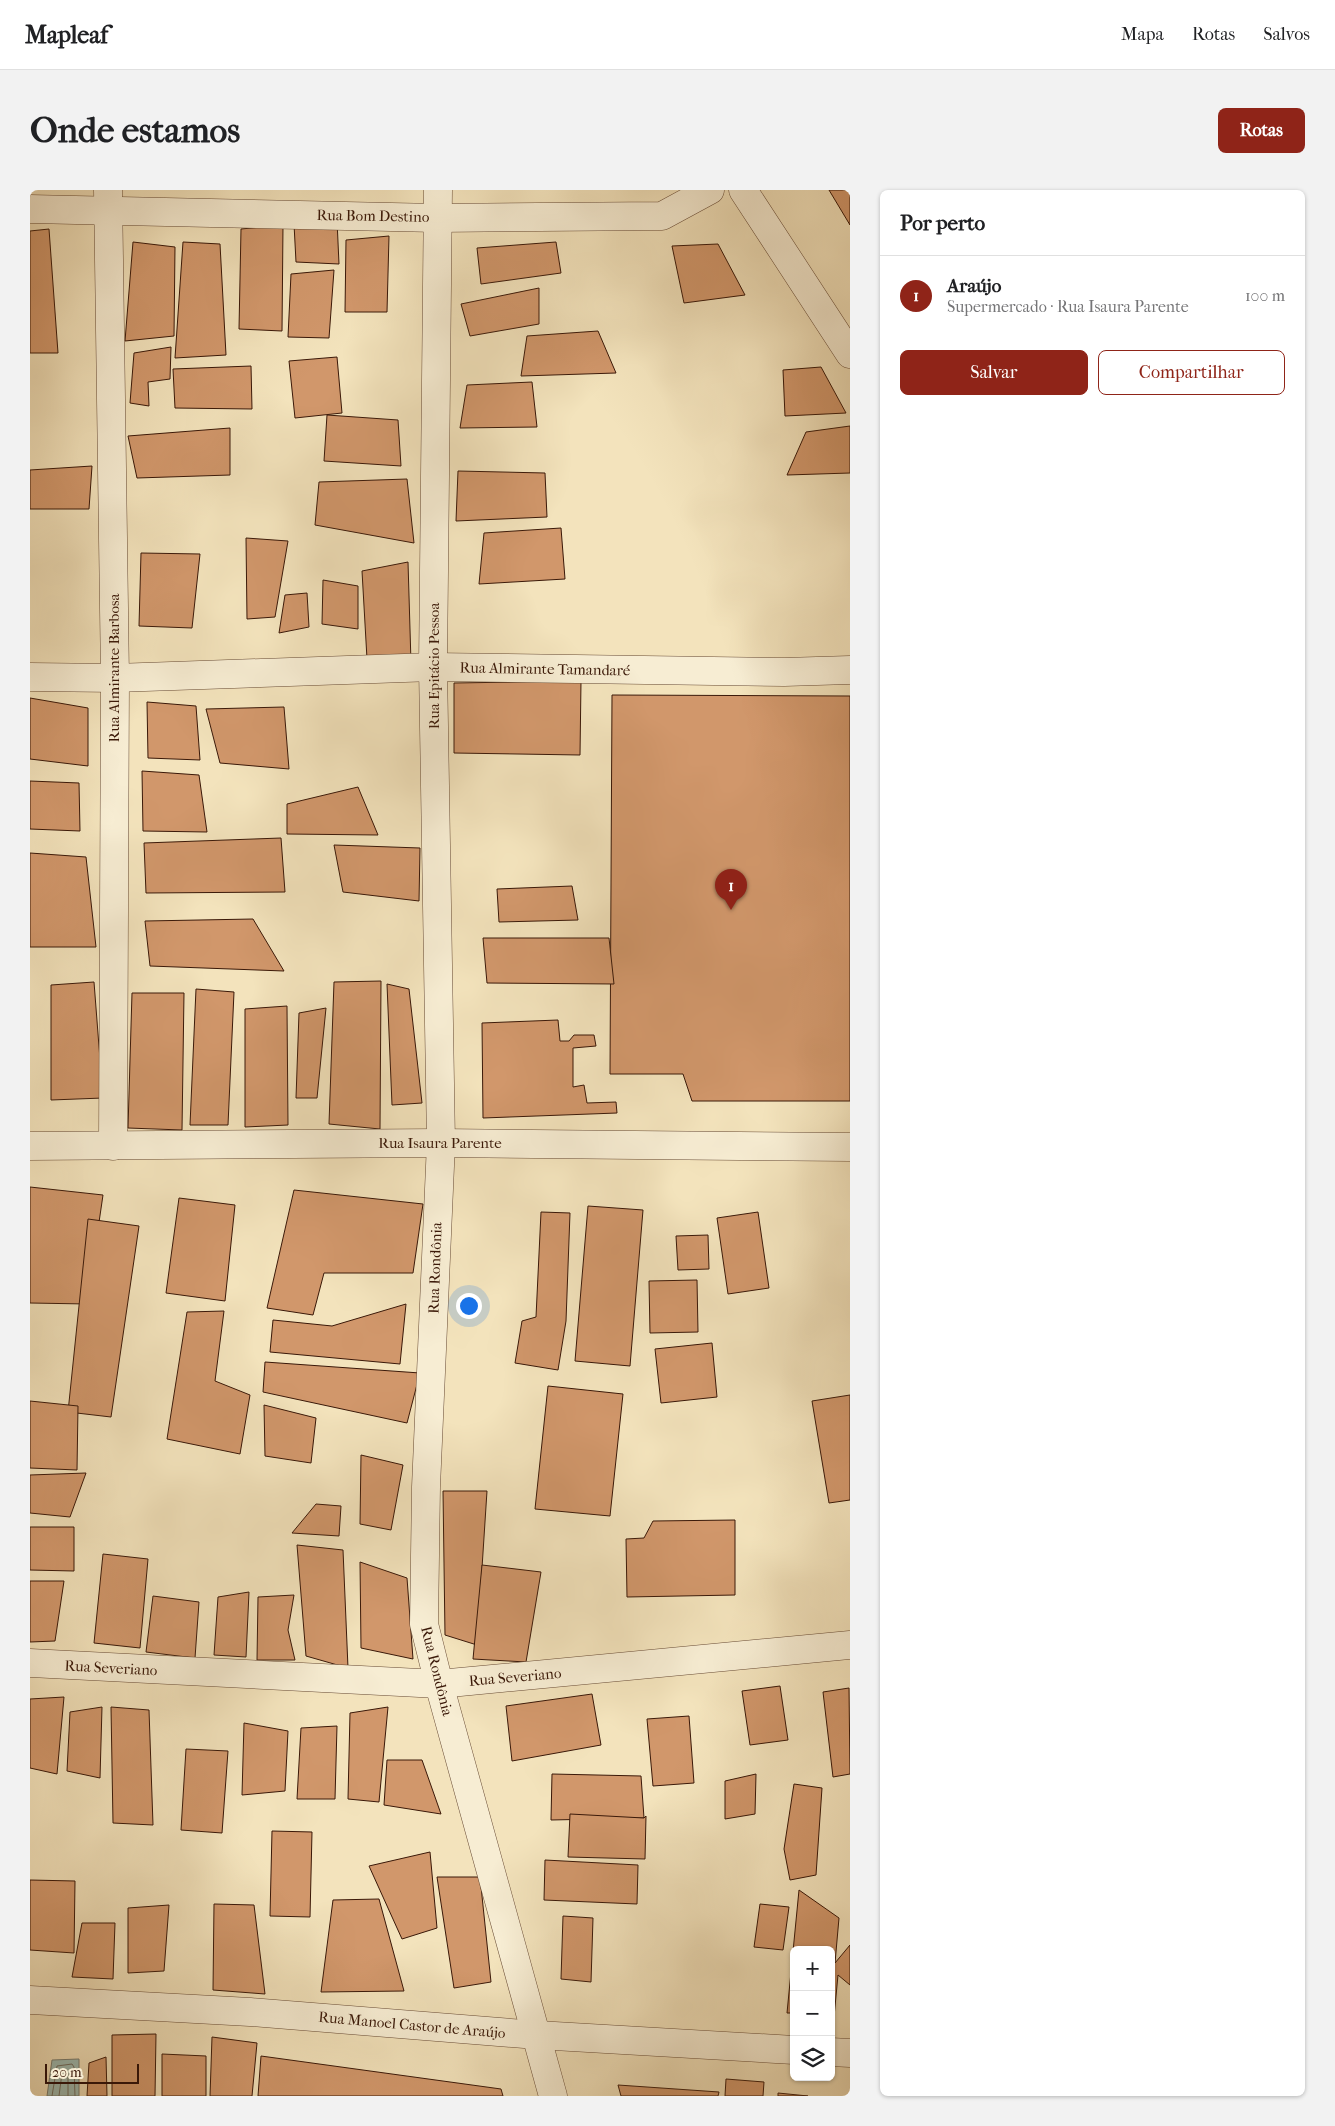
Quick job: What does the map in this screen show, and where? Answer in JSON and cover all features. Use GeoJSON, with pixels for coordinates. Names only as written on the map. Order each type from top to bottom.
{"type":"FeatureCollection","features":[{"type":"Feature","properties":{"kind":"street","name":"Rua Epitácio Pessoa"},"geometry":{"type":"LineString","coordinates":[[438,190],[433,667],[441,1143]]}},
{"type":"Feature","properties":{"kind":"street","name":"Rua Bom Destino"},"geometry":{"type":"LineString","coordinates":[[30,209],[108,200],[437,218],[662,216],[710,190]]}},
{"type":"Feature","properties":{"kind":"street"},"geometry":{"type":"LineString","coordinates":[[743,190],[850,354]]}},
{"type":"Feature","properties":{"kind":"street","name":"Rua Almirante Barbosa"},"geometry":{"type":"LineString","coordinates":[[108,200],[115,678],[113,1146]]}},
{"type":"Feature","properties":{"kind":"street","name":"Rua Almirante Tamandaré"},"geometry":{"type":"LineString","coordinates":[[30,676],[115,678],[433,667],[784,672],[850,670]]}},
{"type":"Feature","properties":{"kind":"street","name":"Rua Isaura Parente"},"geometry":{"type":"LineString","coordinates":[[30,1146],[441,1143],[850,1147]]}},
{"type":"Feature","properties":{"kind":"street","name":"Rua Rondônia"},"geometry":{"type":"LineString","coordinates":[[441,1143],[426,1487],[424,1624],[553,2096]]}},
{"type":"Feature","properties":{"kind":"street","name":"Rua Severiano"},"geometry":{"type":"LineString","coordinates":[[30,1663],[439,1684],[850,1645]]}},
{"type":"Feature","properties":{"kind":"street","name":"Rua Manoel Castor de Araújo"},"geometry":{"type":"LineString","coordinates":[[30,2000],[250,2012],[537,2035],[790,2050]]}},
{"type":"Feature","properties":{"kind":"street"},"geometry":{"type":"LineString","coordinates":[[835,2052],[850,2053]]}},
{"type":"Feature","properties":{"kind":"water"},"geometry":{"type":"Polygon","coordinates":[[[79,2059],[79,2096],[47,2096],[52,2060],[79,2059]]]}},
{"type":"Feature","properties":{"kind":"building"},"geometry":{"type":"Polygon","coordinates":[[[829,190],[850,190],[850,225],[829,190]]]}},
{"type":"Feature","properties":{"kind":"building"},"geometry":{"type":"Polygon","coordinates":[[[337,220],[339,264],[296,262],[294,224],[337,220]]]}},
{"type":"Feature","properties":{"kind":"building"},"geometry":{"type":"Polygon","coordinates":[[[283,225],[282,331],[239,329],[241,229],[283,225]]]}},
{"type":"Feature","properties":{"kind":"building"},"geometry":{"type":"Polygon","coordinates":[[[49,229],[58,353],[30,353],[30,231],[49,229]]]}},
{"type":"Feature","properties":{"kind":"building"},"geometry":{"type":"Polygon","coordinates":[[[389,236],[387,312],[345,312],[346,240],[389,236]]]}},
{"type":"Feature","properties":{"kind":"building"},"geometry":{"type":"Polygon","coordinates":[[[133,242],[175,247],[174,336],[125,341],[133,242]]]}},
{"type":"Feature","properties":{"kind":"building"},"geometry":{"type":"Polygon","coordinates":[[[183,242],[220,244],[226,355],[175,358],[183,242]]]}},
{"type":"Feature","properties":{"kind":"building"},"geometry":{"type":"Polygon","coordinates":[[[556,242],[561,273],[481,284],[477,248],[556,242]]]}},
{"type":"Feature","properties":{"kind":"building"},"geometry":{"type":"Polygon","coordinates":[[[718,244],[745,295],[684,303],[672,246],[718,244]]]}},
{"type":"Feature","properties":{"kind":"building"},"geometry":{"type":"Polygon","coordinates":[[[334,270],[329,338],[288,337],[291,274],[334,270]]]}},
{"type":"Feature","properties":{"kind":"building"},"geometry":{"type":"Polygon","coordinates":[[[539,288],[539,324],[470,336],[461,304],[539,288]]]}},
{"type":"Feature","properties":{"kind":"building"},"geometry":{"type":"Polygon","coordinates":[[[598,331],[616,373],[521,376],[527,336],[598,331]]]}},
{"type":"Feature","properties":{"kind":"building"},"geometry":{"type":"Polygon","coordinates":[[[171,347],[170,379],[148,382],[149,406],[130,403],[134,353],[171,347]]]}},
{"type":"Feature","properties":{"kind":"building"},"geometry":{"type":"Polygon","coordinates":[[[337,357],[342,413],[295,418],[289,361],[337,357]]]}},
{"type":"Feature","properties":{"kind":"building"},"geometry":{"type":"Polygon","coordinates":[[[251,366],[252,409],[175,408],[173,369],[251,366]]]}},
{"type":"Feature","properties":{"kind":"building"},"geometry":{"type":"Polygon","coordinates":[[[821,367],[846,413],[785,416],[783,370],[821,367]]]}},
{"type":"Feature","properties":{"kind":"building"},"geometry":{"type":"Polygon","coordinates":[[[532,382],[537,427],[460,428],[467,385],[532,382]]]}},
{"type":"Feature","properties":{"kind":"building"},"geometry":{"type":"Polygon","coordinates":[[[327,415],[398,420],[401,466],[324,461],[327,415]]]}},
{"type":"Feature","properties":{"kind":"building"},"geometry":{"type":"Polygon","coordinates":[[[850,426],[850,473],[787,475],[806,432],[850,426]]]}},
{"type":"Feature","properties":{"kind":"building"},"geometry":{"type":"Polygon","coordinates":[[[230,428],[230,475],[137,478],[128,436],[230,428]]]}},
{"type":"Feature","properties":{"kind":"building"},"geometry":{"type":"Polygon","coordinates":[[[92,466],[89,509],[30,509],[30,470],[92,466]]]}},
{"type":"Feature","properties":{"kind":"building"},"geometry":{"type":"Polygon","coordinates":[[[458,471],[545,473],[547,517],[456,521],[458,471]]]}},
{"type":"Feature","properties":{"kind":"building"},"geometry":{"type":"Polygon","coordinates":[[[407,479],[414,543],[315,525],[319,482],[407,479]]]}},
{"type":"Feature","properties":{"kind":"building"},"geometry":{"type":"Polygon","coordinates":[[[561,528],[565,579],[479,584],[484,533],[561,528]]]}},
{"type":"Feature","properties":{"kind":"building"},"geometry":{"type":"Polygon","coordinates":[[[246,538],[288,541],[275,617],[247,619],[246,538]]]}},
{"type":"Feature","properties":{"kind":"building"},"geometry":{"type":"Polygon","coordinates":[[[141,553],[200,554],[192,628],[139,626],[141,553]]]}},
{"type":"Feature","properties":{"kind":"building"},"geometry":{"type":"Polygon","coordinates":[[[408,562],[411,663],[367,659],[362,571],[408,562]]]}},
{"type":"Feature","properties":{"kind":"building"},"geometry":{"type":"Polygon","coordinates":[[[323,580],[358,586],[358,629],[322,624],[323,580]]]}},
{"type":"Feature","properties":{"kind":"building"},"geometry":{"type":"Polygon","coordinates":[[[307,593],[309,627],[279,633],[285,595],[307,593]]]}},
{"type":"Feature","properties":{"kind":"building"},"geometry":{"type":"Polygon","coordinates":[[[581,681],[580,755],[454,753],[454,683],[581,681]]]}},
{"type":"Feature","properties":{"kind":"building"},"geometry":{"type":"Polygon","coordinates":[[[612,695],[850,696],[850,1101],[692,1101],[683,1074],[610,1074],[612,695]]]}},
{"type":"Feature","properties":{"kind":"building"},"geometry":{"type":"Polygon","coordinates":[[[30,698],[88,708],[88,766],[30,759],[30,698]]]}},
{"type":"Feature","properties":{"kind":"building"},"geometry":{"type":"Polygon","coordinates":[[[147,702],[196,706],[200,760],[148,758],[147,702]]]}},
{"type":"Feature","properties":{"kind":"building"},"geometry":{"type":"Polygon","coordinates":[[[284,707],[289,769],[220,763],[206,709],[284,707]]]}},
{"type":"Feature","properties":{"kind":"building"},"geometry":{"type":"Polygon","coordinates":[[[142,771],[199,775],[207,832],[143,831],[142,771]]]}},
{"type":"Feature","properties":{"kind":"building"},"geometry":{"type":"Polygon","coordinates":[[[30,781],[79,783],[80,831],[30,829],[30,781]]]}},
{"type":"Feature","properties":{"kind":"building"},"geometry":{"type":"Polygon","coordinates":[[[358,787],[378,835],[287,834],[287,804],[358,787]]]}},
{"type":"Feature","properties":{"kind":"building"},"geometry":{"type":"Polygon","coordinates":[[[281,838],[285,892],[146,893],[144,843],[281,838]]]}},
{"type":"Feature","properties":{"kind":"building"},"geometry":{"type":"Polygon","coordinates":[[[334,845],[420,848],[419,901],[343,892],[334,845]]]}},
{"type":"Feature","properties":{"kind":"building"},"geometry":{"type":"Polygon","coordinates":[[[30,853],[86,857],[96,947],[30,947],[30,853]]]}},
{"type":"Feature","properties":{"kind":"building"},"geometry":{"type":"Polygon","coordinates":[[[572,886],[578,920],[499,922],[497,889],[572,886]]]}},
{"type":"Feature","properties":{"kind":"building"},"geometry":{"type":"Polygon","coordinates":[[[253,919],[284,971],[150,966],[145,921],[253,919]]]}},
{"type":"Feature","properties":{"kind":"building"},"geometry":{"type":"Polygon","coordinates":[[[483,938],[609,938],[614,984],[487,983],[483,938]]]}},
{"type":"Feature","properties":{"kind":"building"},"geometry":{"type":"Polygon","coordinates":[[[381,981],[380,1129],[329,1124],[334,982],[381,981]]]}},
{"type":"Feature","properties":{"kind":"building"},"geometry":{"type":"Polygon","coordinates":[[[94,982],[103,1098],[51,1100],[51,985],[94,982]]]}},
{"type":"Feature","properties":{"kind":"building"},"geometry":{"type":"Polygon","coordinates":[[[387,984],[409,989],[422,1103],[392,1105],[387,984]]]}},
{"type":"Feature","properties":{"kind":"building"},"geometry":{"type":"Polygon","coordinates":[[[196,989],[234,992],[228,1125],[190,1125],[196,989]]]}},
{"type":"Feature","properties":{"kind":"building"},"geometry":{"type":"Polygon","coordinates":[[[132,993],[184,993],[182,1130],[128,1128],[132,993]]]}},
{"type":"Feature","properties":{"kind":"building"},"geometry":{"type":"Polygon","coordinates":[[[287,1006],[288,1125],[245,1127],[245,1009],[287,1006]]]}},
{"type":"Feature","properties":{"kind":"building"},"geometry":{"type":"Polygon","coordinates":[[[326,1008],[317,1098],[296,1098],[299,1013],[326,1008]]]}},
{"type":"Feature","properties":{"kind":"building"},"geometry":{"type":"Polygon","coordinates":[[[558,1020],[560,1041],[569,1041],[574,1035],[594,1035],[596,1046],[573,1048],[573,1087],[584,1085],[587,1103],[616,1102],[617,1113],[483,1118],[482,1023],[558,1020]]]}},
{"type":"Feature","properties":{"kind":"building"},"geometry":{"type":"Polygon","coordinates":[[[30,1187],[103,1195],[87,1304],[30,1303],[30,1187]]]}},
{"type":"Feature","properties":{"kind":"building"},"geometry":{"type":"Polygon","coordinates":[[[294,1190],[423,1204],[413,1273],[324,1273],[313,1315],[267,1308],[294,1190]]]}},
{"type":"Feature","properties":{"kind":"building"},"geometry":{"type":"Polygon","coordinates":[[[179,1198],[235,1205],[225,1301],[166,1293],[179,1198]]]}},
{"type":"Feature","properties":{"kind":"building"},"geometry":{"type":"Polygon","coordinates":[[[588,1206],[643,1210],[630,1366],[575,1361],[588,1206]]]}},
{"type":"Feature","properties":{"kind":"building"},"geometry":{"type":"Polygon","coordinates":[[[541,1212],[570,1213],[566,1321],[558,1370],[515,1363],[522,1321],[536,1317],[541,1212]]]}},
{"type":"Feature","properties":{"kind":"building"},"geometry":{"type":"Polygon","coordinates":[[[758,1212],[769,1288],[728,1294],[717,1218],[758,1212]]]}},
{"type":"Feature","properties":{"kind":"building"},"geometry":{"type":"Polygon","coordinates":[[[88,1219],[139,1226],[111,1417],[68,1412],[88,1219]]]}},
{"type":"Feature","properties":{"kind":"building"},"geometry":{"type":"Polygon","coordinates":[[[708,1235],[709,1269],[678,1270],[676,1236],[708,1235]]]}},
{"type":"Feature","properties":{"kind":"building"},"geometry":{"type":"Polygon","coordinates":[[[697,1280],[698,1332],[650,1333],[649,1281],[697,1280]]]}},
{"type":"Feature","properties":{"kind":"building"},"geometry":{"type":"Polygon","coordinates":[[[406,1304],[400,1364],[270,1352],[273,1320],[332,1326],[406,1304]]]}},
{"type":"Feature","properties":{"kind":"building"},"geometry":{"type":"Polygon","coordinates":[[[224,1311],[215,1381],[250,1395],[240,1454],[167,1439],[187,1312],[224,1311]]]}},
{"type":"Feature","properties":{"kind":"building"},"geometry":{"type":"Polygon","coordinates":[[[712,1343],[717,1397],[661,1403],[655,1349],[712,1343]]]}},
{"type":"Feature","properties":{"kind":"building"},"geometry":{"type":"Polygon","coordinates":[[[265,1362],[420,1373],[407,1423],[263,1392],[265,1362]]]}},
{"type":"Feature","properties":{"kind":"building"},"geometry":{"type":"Polygon","coordinates":[[[548,1386],[623,1394],[610,1516],[535,1509],[548,1386]]]}},
{"type":"Feature","properties":{"kind":"building"},"geometry":{"type":"Polygon","coordinates":[[[850,1395],[850,1500],[829,1503],[812,1401],[850,1395]]]}},
{"type":"Feature","properties":{"kind":"building"},"geometry":{"type":"Polygon","coordinates":[[[30,1401],[78,1406],[77,1470],[30,1468],[30,1401]]]}},
{"type":"Feature","properties":{"kind":"building"},"geometry":{"type":"Polygon","coordinates":[[[264,1405],[316,1418],[311,1463],[265,1456],[264,1405]]]}},
{"type":"Feature","properties":{"kind":"building"},"geometry":{"type":"Polygon","coordinates":[[[361,1455],[403,1465],[391,1530],[360,1524],[361,1455]]]}},
{"type":"Feature","properties":{"kind":"building"},"geometry":{"type":"Polygon","coordinates":[[[86,1473],[70,1517],[30,1513],[30,1475],[86,1473]]]}},
{"type":"Feature","properties":{"kind":"building"},"geometry":{"type":"Polygon","coordinates":[[[443,1491],[487,1491],[477,1645],[445,1635],[443,1491]]]}},
{"type":"Feature","properties":{"kind":"building"},"geometry":{"type":"Polygon","coordinates":[[[316,1504],[341,1506],[339,1536],[292,1533],[316,1504]]]}},
{"type":"Feature","properties":{"kind":"building"},"geometry":{"type":"Polygon","coordinates":[[[735,1520],[735,1595],[627,1597],[626,1539],[644,1538],[653,1521],[735,1520]]]}},
{"type":"Feature","properties":{"kind":"building"},"geometry":{"type":"Polygon","coordinates":[[[30,1527],[74,1527],[74,1571],[30,1570],[30,1527]]]}},
{"type":"Feature","properties":{"kind":"building"},"geometry":{"type":"Polygon","coordinates":[[[297,1545],[343,1550],[348,1668],[306,1656],[297,1545]]]}},
{"type":"Feature","properties":{"kind":"building"},"geometry":{"type":"Polygon","coordinates":[[[103,1554],[148,1559],[140,1648],[94,1643],[103,1554]]]}},
{"type":"Feature","properties":{"kind":"building"},"geometry":{"type":"Polygon","coordinates":[[[360,1562],[407,1578],[413,1659],[361,1648],[360,1562]]]}},
{"type":"Feature","properties":{"kind":"building"},"geometry":{"type":"Polygon","coordinates":[[[482,1565],[541,1572],[526,1662],[473,1659],[482,1565]]]}},
{"type":"Feature","properties":{"kind":"building"},"geometry":{"type":"Polygon","coordinates":[[[30,1581],[64,1581],[55,1641],[30,1642],[30,1581]]]}},
{"type":"Feature","properties":{"kind":"building"},"geometry":{"type":"Polygon","coordinates":[[[249,1592],[246,1657],[214,1655],[218,1597],[249,1592]]]}},
{"type":"Feature","properties":{"kind":"building"},"geometry":{"type":"Polygon","coordinates":[[[294,1595],[288,1630],[295,1660],[257,1660],[258,1597],[294,1595]]]}},
{"type":"Feature","properties":{"kind":"building"},"geometry":{"type":"Polygon","coordinates":[[[153,1596],[199,1602],[195,1658],[146,1652],[153,1596]]]}},
{"type":"Feature","properties":{"kind":"building"},"geometry":{"type":"Polygon","coordinates":[[[780,1686],[788,1740],[750,1745],[742,1691],[780,1686]]]}},
{"type":"Feature","properties":{"kind":"building"},"geometry":{"type":"Polygon","coordinates":[[[849,1688],[850,1774],[833,1777],[823,1692],[849,1688]]]}},
{"type":"Feature","properties":{"kind":"building"},"geometry":{"type":"Polygon","coordinates":[[[592,1694],[601,1745],[512,1761],[506,1706],[592,1694]]]}},
{"type":"Feature","properties":{"kind":"building"},"geometry":{"type":"Polygon","coordinates":[[[64,1697],[57,1774],[30,1768],[30,1699],[64,1697]]]}},
{"type":"Feature","properties":{"kind":"building"},"geometry":{"type":"Polygon","coordinates":[[[102,1707],[100,1778],[67,1771],[70,1712],[102,1707]]]}},
{"type":"Feature","properties":{"kind":"building"},"geometry":{"type":"Polygon","coordinates":[[[111,1707],[149,1710],[153,1825],[113,1823],[111,1707]]]}},
{"type":"Feature","properties":{"kind":"building"},"geometry":{"type":"Polygon","coordinates":[[[388,1707],[379,1802],[348,1799],[350,1713],[388,1707]]]}},
{"type":"Feature","properties":{"kind":"building"},"geometry":{"type":"Polygon","coordinates":[[[689,1716],[694,1783],[653,1786],[647,1719],[689,1716]]]}},
{"type":"Feature","properties":{"kind":"building"},"geometry":{"type":"Polygon","coordinates":[[[244,1723],[288,1731],[285,1791],[242,1795],[244,1723]]]}},
{"type":"Feature","properties":{"kind":"building"},"geometry":{"type":"Polygon","coordinates":[[[337,1726],[335,1799],[297,1799],[301,1728],[337,1726]]]}},
{"type":"Feature","properties":{"kind":"building"},"geometry":{"type":"Polygon","coordinates":[[[186,1749],[228,1751],[222,1833],[181,1830],[186,1749]]]}},
{"type":"Feature","properties":{"kind":"building"},"geometry":{"type":"Polygon","coordinates":[[[387,1760],[422,1760],[441,1814],[384,1805],[387,1760]]]}},
{"type":"Feature","properties":{"kind":"building"},"geometry":{"type":"Polygon","coordinates":[[[552,1774],[641,1776],[644,1818],[551,1820],[552,1774]]]}},
{"type":"Feature","properties":{"kind":"building"},"geometry":{"type":"Polygon","coordinates":[[[756,1774],[755,1814],[725,1819],[725,1781],[756,1774]]]}},
{"type":"Feature","properties":{"kind":"building"},"geometry":{"type":"Polygon","coordinates":[[[794,1784],[822,1788],[816,1875],[790,1880],[784,1849],[794,1784]]]}},
{"type":"Feature","properties":{"kind":"building"},"geometry":{"type":"Polygon","coordinates":[[[570,1814],[644,1818],[646,1816],[645,1859],[568,1857],[570,1814]]]}},
{"type":"Feature","properties":{"kind":"building"},"geometry":{"type":"Polygon","coordinates":[[[272,1831],[312,1832],[310,1917],[270,1916],[272,1831]]]}},
{"type":"Feature","properties":{"kind":"building"},"geometry":{"type":"Polygon","coordinates":[[[430,1852],[437,1928],[402,1939],[369,1866],[430,1852]]]}},
{"type":"Feature","properties":{"kind":"building"},"geometry":{"type":"Polygon","coordinates":[[[545,1860],[638,1865],[637,1904],[544,1900],[545,1860]]]}},
{"type":"Feature","properties":{"kind":"building"},"geometry":{"type":"Polygon","coordinates":[[[437,1877],[480,1877],[491,1982],[454,1988],[437,1877]]]}},
{"type":"Feature","properties":{"kind":"building"},"geometry":{"type":"Polygon","coordinates":[[[30,1880],[75,1881],[74,1953],[30,1950],[30,1880]]]}},
{"type":"Feature","properties":{"kind":"building"},"geometry":{"type":"Polygon","coordinates":[[[799,1890],[839,1918],[835,1963],[835,1946],[794,1946],[799,1890]]]}},
{"type":"Feature","properties":{"kind":"building"},"geometry":{"type":"Polygon","coordinates":[[[379,1899],[404,1991],[321,1992],[333,1900],[379,1899]]]}},
{"type":"Feature","properties":{"kind":"building"},"geometry":{"type":"Polygon","coordinates":[[[214,1904],[254,1905],[265,1994],[213,1990],[214,1904]]]}},
{"type":"Feature","properties":{"kind":"building"},"geometry":{"type":"Polygon","coordinates":[[[760,1904],[789,1907],[783,1950],[754,1947],[760,1904]]]}},
{"type":"Feature","properties":{"kind":"building"},"geometry":{"type":"Polygon","coordinates":[[[169,1905],[164,1971],[128,1973],[128,1908],[169,1905]]]}},
{"type":"Feature","properties":{"kind":"building"},"geometry":{"type":"Polygon","coordinates":[[[563,1916],[593,1918],[591,1982],[561,1979],[563,1916]]]}},
{"type":"Feature","properties":{"kind":"building"},"geometry":{"type":"Polygon","coordinates":[[[82,1923],[115,1923],[113,1979],[72,1977],[82,1923]]]}},
{"type":"Feature","properties":{"kind":"building"},"geometry":{"type":"Polygon","coordinates":[[[850,1945],[850,1985],[838,1975],[835,2006],[835,1963],[850,1945]]]}},
{"type":"Feature","properties":{"kind":"building"},"geometry":{"type":"Polygon","coordinates":[[[790,1982],[790,2013],[787,2013],[790,1982]]]}},
{"type":"Feature","properties":{"kind":"building"},"geometry":{"type":"Polygon","coordinates":[[[156,2034],[155,2096],[112,2096],[112,2035],[156,2034]]]}},
{"type":"Feature","properties":{"kind":"building"},"geometry":{"type":"Polygon","coordinates":[[[212,2037],[257,2043],[252,2096],[210,2096],[212,2037]]]}},
{"type":"Feature","properties":{"kind":"building"},"geometry":{"type":"Polygon","coordinates":[[[162,2054],[206,2056],[206,2096],[162,2096],[162,2054]]]}},
{"type":"Feature","properties":{"kind":"building"},"geometry":{"type":"Polygon","coordinates":[[[261,2056],[501,2089],[503,2096],[258,2096],[261,2056]]]}},
{"type":"Feature","properties":{"kind":"building"},"geometry":{"type":"Polygon","coordinates":[[[106,2057],[107,2096],[87,2096],[89,2063],[106,2057]]]}},
{"type":"Feature","properties":{"kind":"building"},"geometry":{"type":"Polygon","coordinates":[[[726,2079],[764,2082],[763,2096],[725,2096],[726,2079]]]}},
{"type":"Feature","properties":{"kind":"building"},"geometry":{"type":"Polygon","coordinates":[[[618,2085],[719,2092],[718,2096],[621,2096],[618,2085]]]}},
{"type":"Feature","properties":{"kind":"building"},"geometry":{"type":"Polygon","coordinates":[[[778,2093],[808,2096],[778,2096],[778,2093]]]}},
{"type":"Feature","properties":{"kind":"place","name":"Araújo"},"geometry":{"type":"Point","coordinates":[731,910]}}]}
